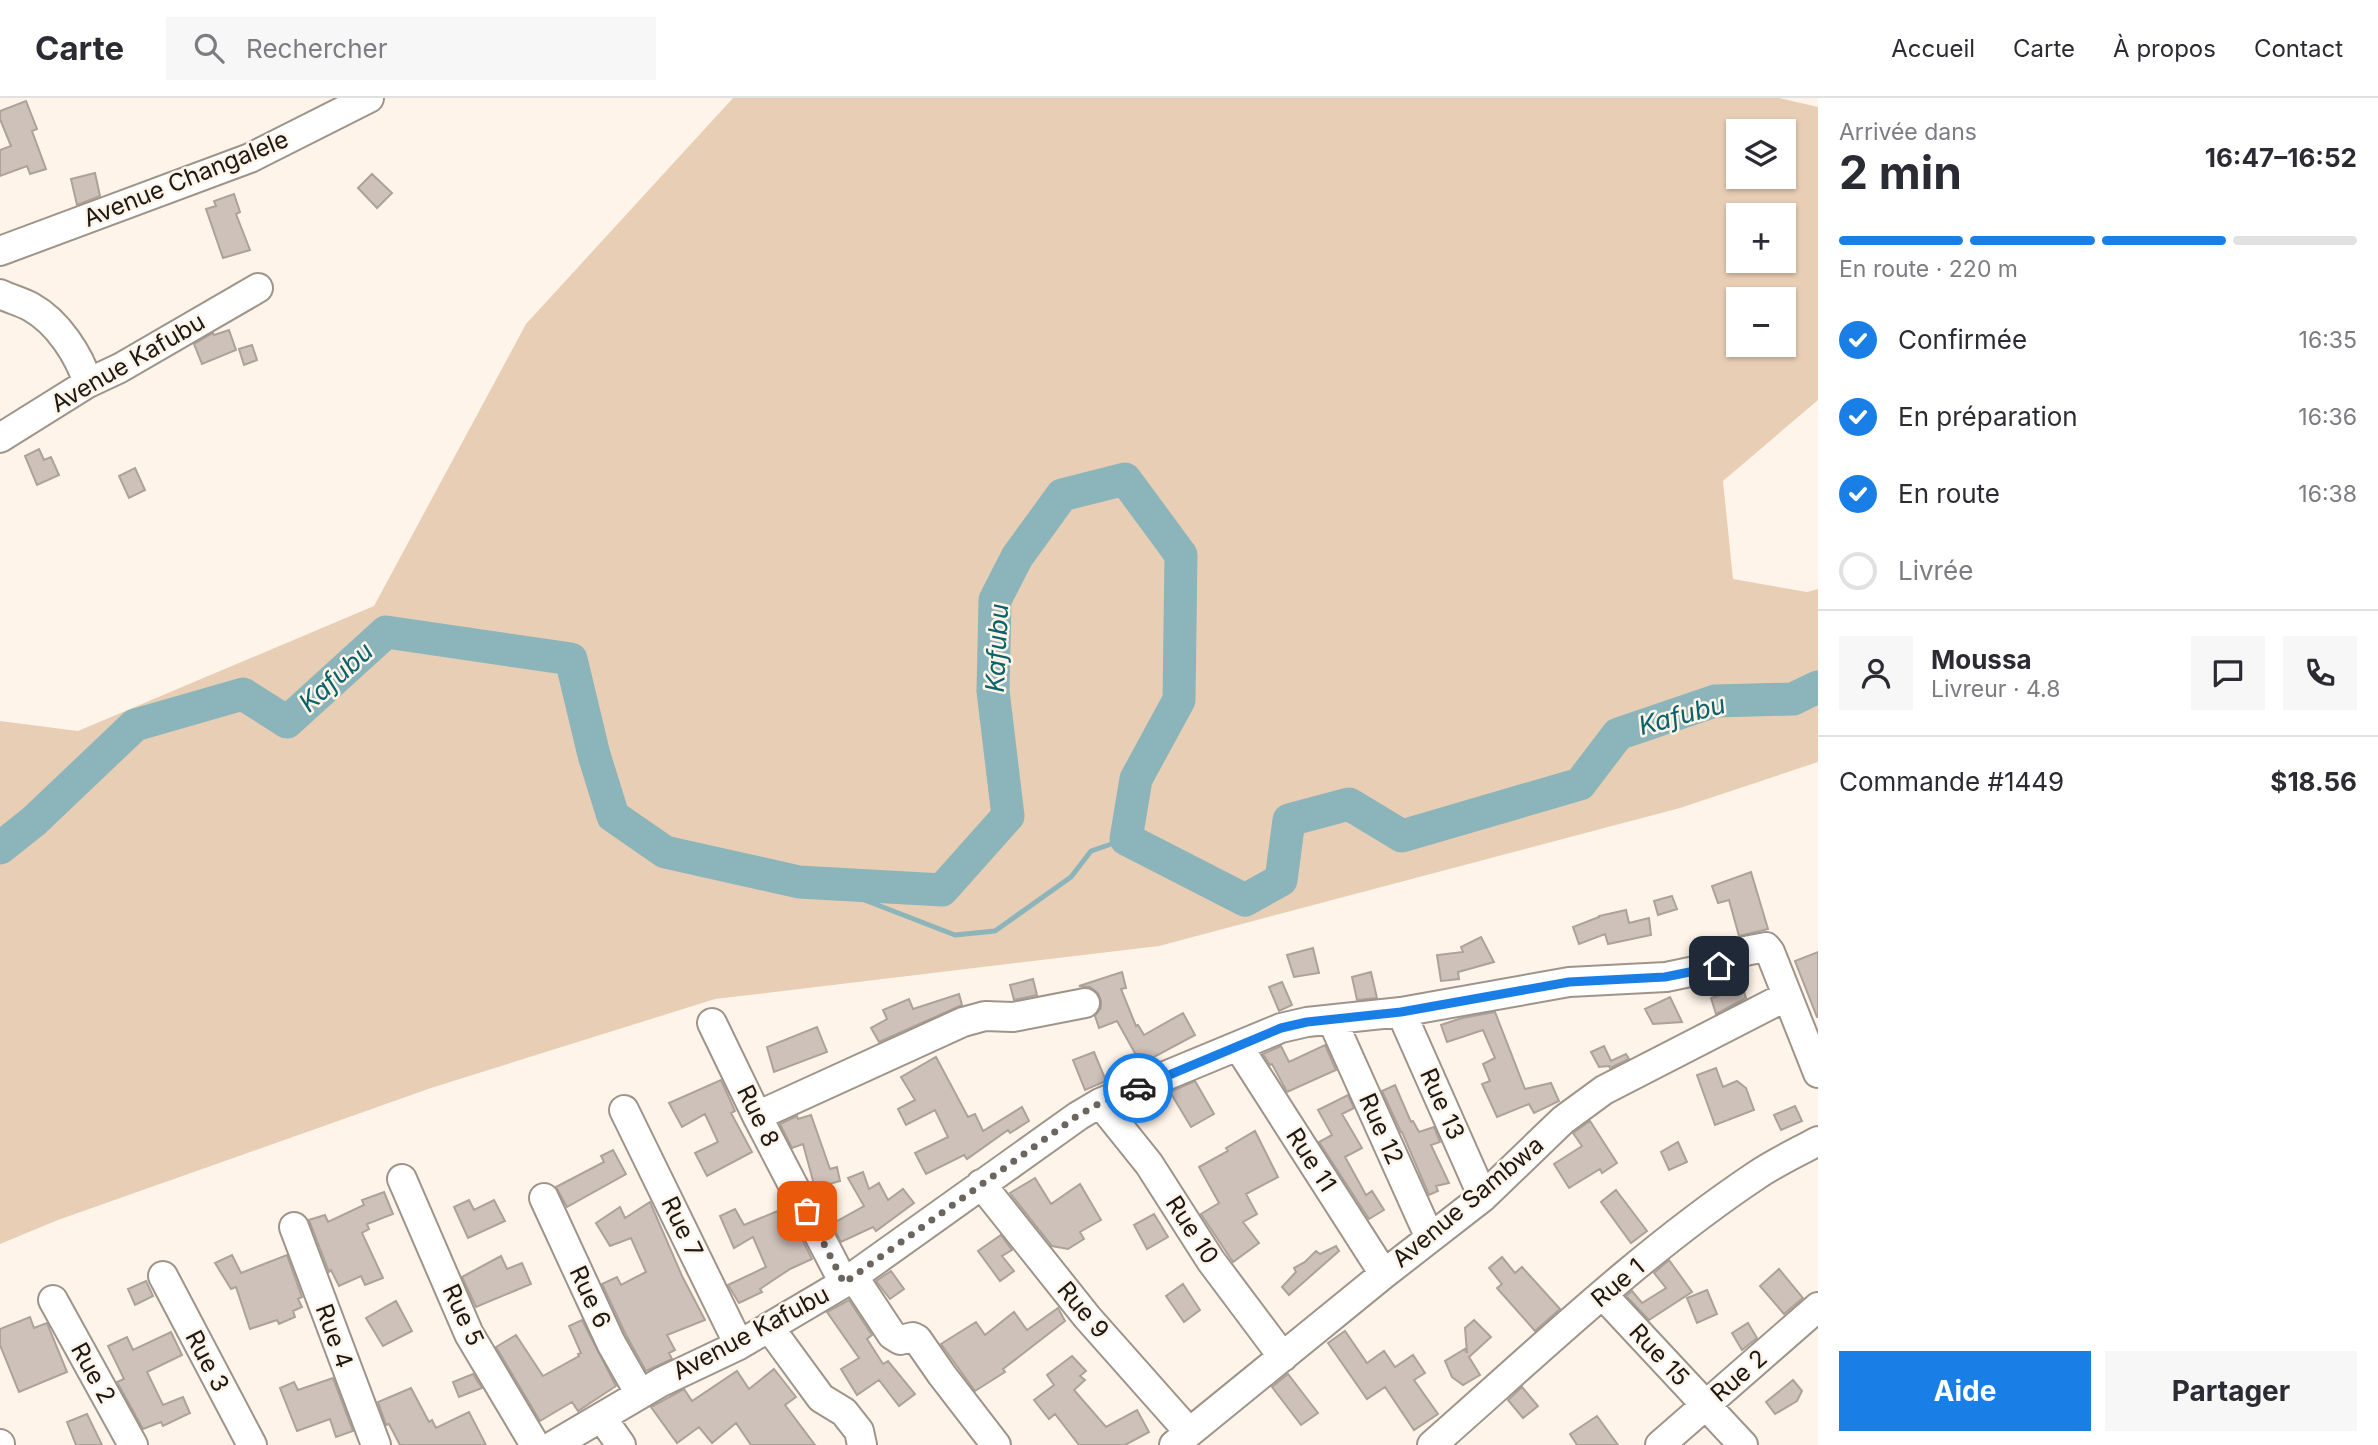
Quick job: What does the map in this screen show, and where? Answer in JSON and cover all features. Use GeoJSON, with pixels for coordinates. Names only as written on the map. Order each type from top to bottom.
{"type":"FeatureCollection","features":[{"type":"Feature","properties":{"kind":"street","name":"Avenue Changalele"},"geometry":{"type":"LineString","coordinates":[[0,251],[250,158],[369,98]]}},
{"type":"Feature","properties":{"kind":"street","name":"Avenue Kafubu"},"geometry":{"type":"LineString","coordinates":[[0,438],[88,383],[120,368],[258,288]]}},
{"type":"Feature","properties":{"kind":"street"},"geometry":{"type":"LineString","coordinates":[[0,294],[34,309],[68,340],[83,366],[88,383]]}},
{"type":"Feature","properties":{"kind":"street","name":"Avenue Kafubu"},"geometry":{"type":"LineString","coordinates":[[554,1445],[661,1382],[739,1345],[848,1279],[1077,1116],[1100,1103],[1281,1028],[1401,1012],[1569,982],[1665,977],[1719,966],[1745,951],[1766,947],[1787,996]]}},
{"type":"Feature","properties":{"kind":"street"},"geometry":{"type":"LineString","coordinates":[[1787,996],[1818,1073]]}},
{"type":"Feature","properties":{"kind":"street","name":"Avenue Sambwa"},"geometry":{"type":"LineString","coordinates":[[1182,1438],[1483,1197],[1563,1120],[1604,1090],[1787,996]]}},
{"type":"Feature","properties":{"kind":"street"},"geometry":{"type":"LineString","coordinates":[[757,1116],[963,1022],[985,1016],[1013,1017],[1085,1003]]}},
{"type":"Feature","properties":{"kind":"street","name":"Rue 13"},"geometry":{"type":"LineString","coordinates":[[1401,1012],[1483,1197]]}},
{"type":"Feature","properties":{"kind":"street","name":"Rue 12"},"geometry":{"type":"LineString","coordinates":[[1332,1020],[1430,1238]]}},
{"type":"Feature","properties":{"kind":"street","name":"Rue 8"},"geometry":{"type":"LineString","coordinates":[[712,1023],[757,1116],[848,1279],[892,1335],[900,1340],[913,1337],[917,1339],[996,1445]]}},
{"type":"Feature","properties":{"kind":"street","name":"Rue 11"},"geometry":{"type":"LineString","coordinates":[[1238,1046],[1384,1274]]}},
{"type":"Feature","properties":{"kind":"street","name":"Rue 10"},"geometry":{"type":"LineString","coordinates":[[1100,1103],[1149,1164],[1211,1261],[1283,1357]]}},
{"type":"Feature","properties":{"kind":"street","name":"Rue 7"},"geometry":{"type":"LineString","coordinates":[[624,1110],[739,1345]]}},
{"type":"Feature","properties":{"kind":"street","name":"Rue 1"},"geometry":{"type":"LineString","coordinates":[[1432,1445],[1677,1234],[1748,1182],[1818,1141]]}},
{"type":"Feature","properties":{"kind":"street","name":"Rue 5"},"geometry":{"type":"LineString","coordinates":[[402,1179],[469,1334],[535,1445]]}},
{"type":"Feature","properties":{"kind":"street","name":"Rue 9"},"geometry":{"type":"LineString","coordinates":[[981,1184],[1182,1438]]}},
{"type":"Feature","properties":{"kind":"street","name":"Rue 6"},"geometry":{"type":"LineString","coordinates":[[544,1198],[611,1343],[640,1395]]}},
{"type":"Feature","properties":{"kind":"street","name":"Rue 4"},"geometry":{"type":"LineString","coordinates":[[294,1227],[376,1445]]}},
{"type":"Feature","properties":{"kind":"street","name":"Rue 3"},"geometry":{"type":"LineString","coordinates":[[163,1276],[252,1445]]}},
{"type":"Feature","properties":{"kind":"street","name":"Rue 15"},"geometry":{"type":"LineString","coordinates":[[1603,1295],[1743,1445]]}},
{"type":"Feature","properties":{"kind":"street","name":"Rue 2"},"geometry":{"type":"LineString","coordinates":[[53,1300],[133,1445]]}},
{"type":"Feature","properties":{"kind":"street","name":"Rue 2"},"geometry":{"type":"LineString","coordinates":[[1660,1445],[1818,1307]]}},
{"type":"Feature","properties":{"kind":"street"},"geometry":{"type":"LineString","coordinates":[[769,1327],[821,1398],[844,1412],[859,1431],[862,1445]]}},
{"type":"Feature","properties":{"kind":"street"},"geometry":{"type":"LineString","coordinates":[[602,1418],[621,1445]]}},
{"type":"Feature","properties":{"kind":"shaded area"},"geometry":{"type":"Polygon","coordinates":[[[733,98],[1779,98],[1818,107],[1818,400],[1723,481],[1733,579],[1807,592],[1818,589],[1818,762],[1680,808],[1159,946],[715,999],[431,1088],[58,1220],[0,1244],[0,721],[78,731],[374,606],[526,324],[733,98]]]}},
{"type":"Feature","properties":{"kind":"building"},"geometry":{"type":"Polygon","coordinates":[[[26,101],[37,129],[32,131],[46,169],[30,174],[27,166],[0,176],[0,150],[11,146],[0,119],[0,111],[26,101]]]}},
{"type":"Feature","properties":{"kind":"building"},"geometry":{"type":"Polygon","coordinates":[[[95,173],[100,196],[77,205],[71,179],[95,173]]]}},
{"type":"Feature","properties":{"kind":"building"},"geometry":{"type":"Polygon","coordinates":[[[372,174],[392,193],[377,208],[358,188],[372,174]]]}},
{"type":"Feature","properties":{"kind":"building"},"geometry":{"type":"Polygon","coordinates":[[[234,194],[240,212],[236,214],[250,250],[223,258],[206,209],[216,206],[214,201],[234,194]]]}},
{"type":"Feature","properties":{"kind":"building"},"geometry":{"type":"Polygon","coordinates":[[[229,330],[236,350],[202,364],[194,344],[213,333],[214,335],[229,330]]]}},
{"type":"Feature","properties":{"kind":"building"},"geometry":{"type":"Polygon","coordinates":[[[252,345],[257,360],[244,365],[239,349],[252,345]]]}},
{"type":"Feature","properties":{"kind":"building"},"geometry":{"type":"Polygon","coordinates":[[[39,449],[44,460],[51,457],[59,475],[37,485],[25,456],[39,449]]]}},
{"type":"Feature","properties":{"kind":"building"},"geometry":{"type":"Polygon","coordinates":[[[135,468],[145,490],[129,498],[119,476],[135,468]]]}},
{"type":"Feature","properties":{"kind":"building"},"geometry":{"type":"Polygon","coordinates":[[[1751,872],[1768,929],[1739,936],[1729,900],[1718,903],[1712,886],[1751,872]]]}},
{"type":"Feature","properties":{"kind":"building"},"geometry":{"type":"Polygon","coordinates":[[[1672,896],[1677,909],[1658,915],[1654,901],[1672,896]]]}},
{"type":"Feature","properties":{"kind":"building"},"geometry":{"type":"Polygon","coordinates":[[[1626,910],[1629,923],[1649,918],[1651,935],[1608,944],[1605,934],[1579,944],[1573,927],[1599,916],[1626,910]]]}},
{"type":"Feature","properties":{"kind":"building"},"geometry":{"type":"Polygon","coordinates":[[[1481,937],[1494,962],[1458,972],[1459,979],[1441,981],[1437,955],[1463,952],[1461,947],[1481,937]]]}},
{"type":"Feature","properties":{"kind":"building"},"geometry":{"type":"Polygon","coordinates":[[[1313,948],[1319,973],[1294,977],[1287,955],[1313,948]]]}},
{"type":"Feature","properties":{"kind":"building"},"geometry":{"type":"Polygon","coordinates":[[[1818,952],[1818,1017],[1817,1017],[1795,961],[1818,952]]]}},
{"type":"Feature","properties":{"kind":"building"},"geometry":{"type":"Polygon","coordinates":[[[1122,972],[1126,988],[1121,989],[1136,1026],[1138,1025],[1144,1035],[1183,1013],[1195,1035],[1141,1064],[1117,1021],[1099,1028],[1095,1016],[1101,1008],[1098,993],[1090,987],[1079,986],[1122,972]]]}},
{"type":"Feature","properties":{"kind":"building"},"geometry":{"type":"Polygon","coordinates":[[[1371,972],[1377,998],[1357,1000],[1352,977],[1371,972]]]}},
{"type":"Feature","properties":{"kind":"building"},"geometry":{"type":"Polygon","coordinates":[[[1033,979],[1037,995],[1014,1000],[1010,985],[1033,979]]]}},
{"type":"Feature","properties":{"kind":"building"},"geometry":{"type":"Polygon","coordinates":[[[1282,982],[1292,1005],[1279,1011],[1269,987],[1282,982]]]}},
{"type":"Feature","properties":{"kind":"building"},"geometry":{"type":"Polygon","coordinates":[[[1743,988],[1746,998],[1716,1014],[1711,998],[1743,988]]]}},
{"type":"Feature","properties":{"kind":"building"},"geometry":{"type":"Polygon","coordinates":[[[959,994],[962,1005],[879,1042],[871,1028],[887,1019],[883,1010],[909,999],[913,1009],[959,994]]]}},
{"type":"Feature","properties":{"kind":"building"},"geometry":{"type":"Polygon","coordinates":[[[1670,997],[1682,1022],[1653,1024],[1645,1009],[1670,997]]]}},
{"type":"Feature","properties":{"kind":"building"},"geometry":{"type":"Polygon","coordinates":[[[1495,1012],[1525,1089],[1551,1083],[1559,1101],[1534,1113],[1529,1104],[1497,1117],[1482,1084],[1490,1081],[1483,1064],[1495,1058],[1483,1030],[1447,1042],[1441,1025],[1495,1012]]]}},
{"type":"Feature","properties":{"kind":"building"},"geometry":{"type":"Polygon","coordinates":[[[817,1027],[827,1052],[774,1072],[767,1047],[817,1027]]]}},
{"type":"Feature","properties":{"kind":"building"},"geometry":{"type":"Polygon","coordinates":[[[1325,1045],[1336,1070],[1287,1092],[1272,1064],[1270,1065],[1263,1054],[1281,1046],[1289,1062],[1325,1045]]]}},
{"type":"Feature","properties":{"kind":"building"},"geometry":{"type":"Polygon","coordinates":[[[1604,1046],[1611,1061],[1626,1054],[1629,1059],[1610,1068],[1599,1067],[1591,1052],[1604,1046]]]}},
{"type":"Feature","properties":{"kind":"building"},"geometry":{"type":"Polygon","coordinates":[[[1094,1052],[1106,1081],[1085,1090],[1073,1060],[1094,1052]]]}},
{"type":"Feature","properties":{"kind":"building"},"geometry":{"type":"Polygon","coordinates":[[[936,1057],[968,1117],[975,1114],[983,1131],[1022,1107],[1029,1121],[1010,1133],[1008,1130],[967,1159],[964,1155],[926,1174],[915,1153],[948,1137],[935,1110],[906,1125],[898,1109],[915,1100],[901,1077],[936,1057]]]}},
{"type":"Feature","properties":{"kind":"building"},"geometry":{"type":"Polygon","coordinates":[[[1716,1068],[1723,1087],[1737,1081],[1746,1088],[1754,1110],[1715,1125],[1697,1075],[1716,1068]]]}},
{"type":"Feature","properties":{"kind":"building"},"geometry":{"type":"Polygon","coordinates":[[[721,1080],[735,1111],[731,1113],[752,1152],[707,1176],[695,1153],[718,1142],[705,1114],[682,1127],[669,1103],[721,1080]]]}},
{"type":"Feature","properties":{"kind":"building"},"geometry":{"type":"Polygon","coordinates":[[[1195,1081],[1214,1114],[1191,1127],[1170,1092],[1195,1081]]]}},
{"type":"Feature","properties":{"kind":"building"},"geometry":{"type":"Polygon","coordinates":[[[1395,1085],[1411,1122],[1413,1121],[1419,1132],[1434,1127],[1440,1142],[1431,1145],[1449,1183],[1436,1186],[1438,1191],[1429,1195],[1382,1091],[1395,1085]]]}},
{"type":"Feature","properties":{"kind":"building"},"geometry":{"type":"Polygon","coordinates":[[[1348,1095],[1354,1108],[1342,1114],[1362,1148],[1345,1157],[1366,1195],[1372,1191],[1384,1210],[1369,1219],[1319,1142],[1332,1135],[1318,1110],[1348,1095]]]}},
{"type":"Feature","properties":{"kind":"building"},"geometry":{"type":"Polygon","coordinates":[[[1795,1106],[1802,1121],[1781,1130],[1774,1115],[1795,1106]]]}},
{"type":"Feature","properties":{"kind":"building"},"geometry":{"type":"Polygon","coordinates":[[[811,1115],[830,1169],[837,1167],[840,1181],[815,1188],[803,1144],[792,1148],[780,1124],[797,1116],[798,1119],[811,1115]]]}},
{"type":"Feature","properties":{"kind":"building"},"geometry":{"type":"Polygon","coordinates":[[[1590,1121],[1617,1163],[1602,1173],[1600,1169],[1569,1188],[1554,1164],[1582,1146],[1573,1133],[1590,1121]]]}},
{"type":"Feature","properties":{"kind":"building"},"geometry":{"type":"Polygon","coordinates":[[[1255,1131],[1278,1177],[1246,1194],[1257,1214],[1243,1222],[1259,1243],[1233,1262],[1201,1214],[1219,1203],[1199,1167],[1228,1151],[1226,1148],[1255,1131]]]}},
{"type":"Feature","properties":{"kind":"building"},"geometry":{"type":"Polygon","coordinates":[[[1678,1142],[1687,1162],[1669,1170],[1661,1152],[1678,1142]]]}},
{"type":"Feature","properties":{"kind":"building"},"geometry":{"type":"Polygon","coordinates":[[[613,1150],[626,1174],[567,1207],[556,1187],[604,1162],[601,1156],[613,1150]]]}},
{"type":"Feature","properties":{"kind":"building"},"geometry":{"type":"Polygon","coordinates":[[[863,1172],[869,1189],[879,1183],[888,1200],[903,1189],[914,1203],[876,1231],[873,1227],[841,1242],[832,1224],[864,1206],[848,1178],[863,1172]]]}},
{"type":"Feature","properties":{"kind":"building"},"geometry":{"type":"Polygon","coordinates":[[[1035,1178],[1051,1204],[1080,1184],[1101,1220],[1080,1232],[1084,1239],[1068,1249],[1052,1246],[1010,1193],[1035,1178]]]}},
{"type":"Feature","properties":{"kind":"building"},"geometry":{"type":"Polygon","coordinates":[[[1616,1190],[1647,1231],[1631,1243],[1601,1202],[1616,1190]]]}},
{"type":"Feature","properties":{"kind":"building"},"geometry":{"type":"Polygon","coordinates":[[[384,1192],[393,1214],[367,1224],[369,1229],[362,1233],[383,1278],[365,1285],[361,1276],[339,1286],[331,1270],[329,1272],[309,1220],[325,1215],[328,1222],[364,1205],[362,1200],[384,1192]]]}},
{"type":"Feature","properties":{"kind":"building"},"geometry":{"type":"Polygon","coordinates":[[[469,1200],[474,1210],[494,1200],[505,1221],[468,1238],[454,1207],[469,1200]]]}},
{"type":"Feature","properties":{"kind":"building"},"geometry":{"type":"Polygon","coordinates":[[[650,1202],[682,1276],[705,1320],[667,1335],[675,1350],[669,1353],[672,1359],[646,1371],[602,1284],[617,1277],[621,1285],[646,1272],[631,1238],[610,1246],[596,1223],[620,1207],[625,1218],[650,1202]]]}},
{"type":"Feature","properties":{"kind":"building"},"geometry":{"type":"Polygon","coordinates":[[[735,1209],[744,1225],[780,1210],[782,1214],[788,1211],[812,1259],[790,1269],[760,1289],[762,1292],[739,1303],[728,1285],[766,1267],[753,1237],[734,1248],[720,1216],[735,1209]]]}},
{"type":"Feature","properties":{"kind":"building"},"geometry":{"type":"Polygon","coordinates":[[[1154,1214],[1168,1237],[1147,1249],[1134,1225],[1154,1214]]]}},
{"type":"Feature","properties":{"kind":"building"},"geometry":{"type":"Polygon","coordinates":[[[1001,1235],[1012,1250],[1002,1256],[1014,1271],[1000,1281],[978,1251],[1001,1235]]]}},
{"type":"Feature","properties":{"kind":"building"},"geometry":{"type":"Polygon","coordinates":[[[1336,1246],[1339,1251],[1289,1295],[1282,1287],[1296,1272],[1294,1268],[1316,1251],[1320,1254],[1336,1246]]]}},
{"type":"Feature","properties":{"kind":"building"},"geometry":{"type":"Polygon","coordinates":[[[232,1255],[241,1273],[287,1255],[302,1297],[298,1299],[302,1307],[293,1311],[295,1317],[279,1324],[277,1320],[250,1329],[236,1287],[231,1289],[215,1263],[232,1255]]]}},
{"type":"Feature","properties":{"kind":"building"},"geometry":{"type":"Polygon","coordinates":[[[501,1256],[507,1269],[522,1263],[531,1284],[476,1307],[462,1277],[501,1256]]]}},
{"type":"Feature","properties":{"kind":"building"},"geometry":{"type":"Polygon","coordinates":[[[1502,1257],[1515,1273],[1522,1267],[1560,1309],[1535,1331],[1497,1288],[1502,1284],[1489,1268],[1502,1257]]]}},
{"type":"Feature","properties":{"kind":"building"},"geometry":{"type":"Polygon","coordinates":[[[1669,1260],[1692,1292],[1649,1320],[1626,1296],[1632,1291],[1642,1303],[1666,1288],[1654,1273],[1669,1260]]]}},
{"type":"Feature","properties":{"kind":"building"},"geometry":{"type":"Polygon","coordinates":[[[1779,1269],[1803,1298],[1784,1314],[1760,1286],[1779,1269]]]}},
{"type":"Feature","properties":{"kind":"building"},"geometry":{"type":"Polygon","coordinates":[[[891,1271],[904,1289],[890,1299],[876,1281],[891,1271]]]}},
{"type":"Feature","properties":{"kind":"building"},"geometry":{"type":"Polygon","coordinates":[[[146,1281],[153,1296],[135,1305],[128,1289],[146,1281]]]}},
{"type":"Feature","properties":{"kind":"building"},"geometry":{"type":"Polygon","coordinates":[[[1183,1284],[1200,1310],[1184,1322],[1166,1296],[1183,1284]]]}},
{"type":"Feature","properties":{"kind":"building"},"geometry":{"type":"Polygon","coordinates":[[[1707,1290],[1717,1314],[1697,1323],[1687,1298],[1707,1290]]]}},
{"type":"Feature","properties":{"kind":"building"},"geometry":{"type":"Polygon","coordinates":[[[849,1300],[872,1335],[867,1339],[883,1364],[888,1361],[915,1394],[899,1406],[879,1380],[857,1395],[841,1369],[859,1358],[827,1312],[849,1300]]]}},
{"type":"Feature","properties":{"kind":"building"},"geometry":{"type":"Polygon","coordinates":[[[396,1301],[412,1331],[383,1346],[366,1318],[396,1301]]]}},
{"type":"Feature","properties":{"kind":"building"},"geometry":{"type":"Polygon","coordinates":[[[1058,1308],[1065,1321],[1003,1369],[1005,1372],[975,1391],[941,1344],[976,1322],[985,1335],[1014,1312],[1027,1330],[1058,1308]]]}},
{"type":"Feature","properties":{"kind":"building"},"geometry":{"type":"Polygon","coordinates":[[[30,1317],[34,1328],[47,1323],[67,1372],[19,1392],[0,1345],[0,1329],[30,1317]]]}},
{"type":"Feature","properties":{"kind":"building"},"geometry":{"type":"Polygon","coordinates":[[[582,1320],[616,1386],[578,1411],[572,1402],[540,1421],[496,1347],[516,1335],[543,1376],[579,1356],[581,1353],[569,1326],[582,1320]]]}},
{"type":"Feature","properties":{"kind":"building"},"geometry":{"type":"Polygon","coordinates":[[[1474,1320],[1491,1337],[1469,1357],[1480,1375],[1463,1385],[1452,1377],[1445,1361],[1465,1349],[1467,1353],[1465,1328],[1474,1320]]]}},
{"type":"Feature","properties":{"kind":"building"},"geometry":{"type":"Polygon","coordinates":[[[1748,1323],[1757,1338],[1742,1350],[1732,1333],[1748,1323]]]}},
{"type":"Feature","properties":{"kind":"building"},"geometry":{"type":"Polygon","coordinates":[[[1345,1331],[1367,1363],[1384,1351],[1395,1367],[1413,1355],[1425,1373],[1414,1380],[1438,1414],[1414,1430],[1385,1387],[1367,1399],[1328,1343],[1345,1331]]]}},
{"type":"Feature","properties":{"kind":"building"},"geometry":{"type":"Polygon","coordinates":[[[171,1332],[182,1355],[147,1372],[163,1405],[183,1397],[190,1413],[163,1426],[161,1422],[143,1429],[117,1382],[124,1379],[108,1346],[127,1337],[133,1350],[171,1332]]]}},
{"type":"Feature","properties":{"kind":"building"},"geometry":{"type":"Polygon","coordinates":[[[1072,1356],[1086,1371],[1080,1376],[1085,1380],[1074,1390],[1106,1427],[1137,1410],[1149,1432],[1125,1445],[1079,1445],[1055,1414],[1049,1419],[1034,1400],[1054,1385],[1047,1375],[1072,1356]]]}},
{"type":"Feature","properties":{"kind":"building"},"geometry":{"type":"Polygon","coordinates":[[[774,1369],[796,1397],[785,1405],[815,1445],[751,1445],[736,1423],[712,1443],[699,1427],[677,1443],[651,1407],[684,1389],[692,1401],[737,1371],[749,1389],[774,1369]]]}},
{"type":"Feature","properties":{"kind":"building"},"geometry":{"type":"Polygon","coordinates":[[[473,1374],[482,1388],[459,1397],[453,1382],[473,1374]]]}},
{"type":"Feature","properties":{"kind":"building"},"geometry":{"type":"Polygon","coordinates":[[[1288,1374],[1318,1413],[1301,1425],[1272,1387],[1288,1374]]]}},
{"type":"Feature","properties":{"kind":"building"},"geometry":{"type":"Polygon","coordinates":[[[333,1378],[353,1431],[336,1437],[330,1419],[297,1431],[280,1388],[294,1382],[298,1390],[333,1378]]]}},
{"type":"Feature","properties":{"kind":"building"},"geometry":{"type":"Polygon","coordinates":[[[1793,1380],[1802,1391],[1797,1401],[1775,1414],[1766,1402],[1793,1380]]]}},
{"type":"Feature","properties":{"kind":"building"},"geometry":{"type":"Polygon","coordinates":[[[1522,1387],[1538,1406],[1523,1418],[1508,1400],[1522,1387]]]}},
{"type":"Feature","properties":{"kind":"building"},"geometry":{"type":"Polygon","coordinates":[[[411,1388],[429,1422],[432,1420],[436,1428],[469,1412],[486,1445],[400,1445],[389,1424],[386,1425],[378,1402],[411,1388]]]}},
{"type":"Feature","properties":{"kind":"building"},"geometry":{"type":"Polygon","coordinates":[[[87,1414],[102,1445],[76,1445],[67,1422],[87,1414]]]}},
{"type":"Feature","properties":{"kind":"building"},"geometry":{"type":"Polygon","coordinates":[[[1597,1416],[1618,1445],[1577,1445],[1570,1434],[1597,1416]]]}},
{"type":"Feature","properties":{"kind":"waterway","name":"Kafubu"},"geometry":{"type":"LineString","coordinates":[[0,848],[34,821],[135,725],[243,694],[287,722],[386,632],[571,659],[594,755],[613,816],[665,852],[799,882],[942,890],[1008,816],[993,691],[995,600],[1017,557],[1062,495],[1125,479],[1181,555],[1179,700],[1136,779],[1126,839],[1245,900],[1281,880],[1289,820],[1349,804],[1402,836],[1580,784],[1618,734],[1715,701],[1793,699],[1818,687]]}},
{"type":"Feature","properties":{"kind":"waterway"},"geometry":{"type":"LineString","coordinates":[[818,882],[955,935],[995,931],[1071,877],[1091,851],[1126,839]]}},
{"type":"Feature","properties":{"kind":"way so far"},"geometry":{"type":"LineString","coordinates":[[807,1211],[844,1283],[1077,1116],[1100,1103],[1138,1088]]}},
{"type":"Feature","properties":{"kind":"route"},"geometry":{"type":"LineString","coordinates":[[1138,1088],[1281,1028],[1307,1022],[1401,1012],[1569,982],[1665,977],[1719,966]]}}]}
